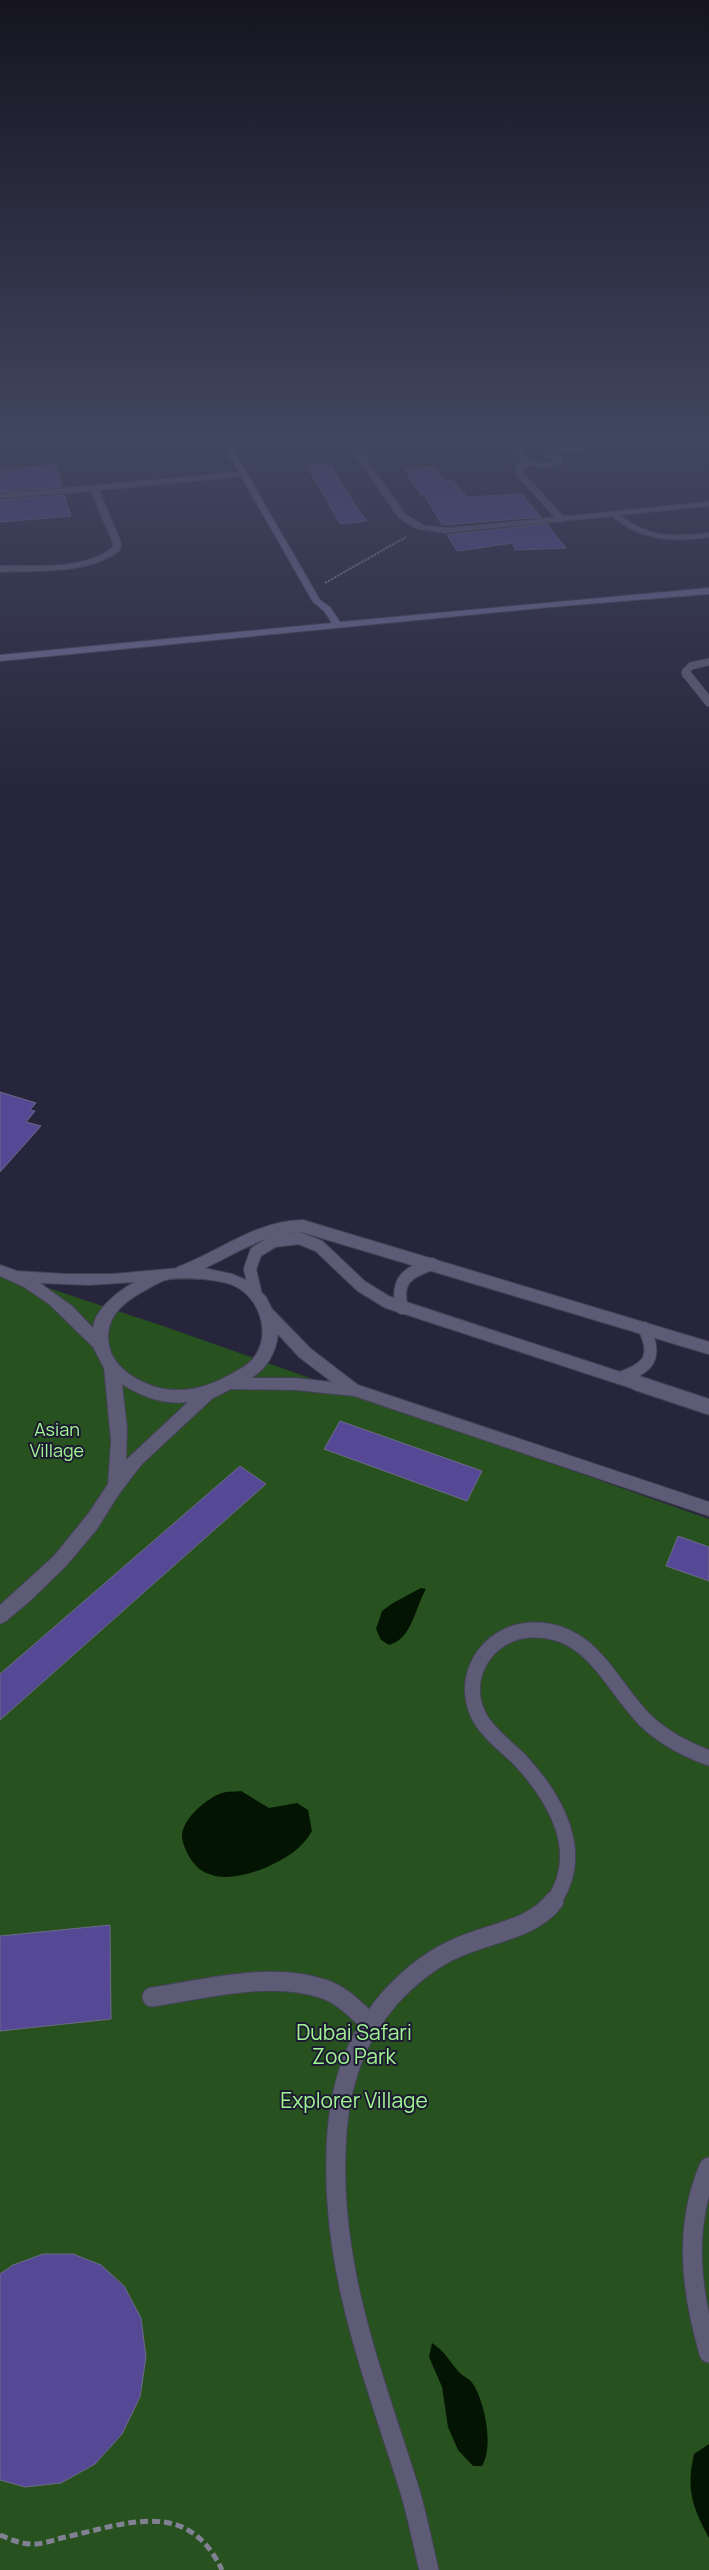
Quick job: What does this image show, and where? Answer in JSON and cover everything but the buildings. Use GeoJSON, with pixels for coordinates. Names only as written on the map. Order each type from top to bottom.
{"type":"FeatureCollection","features":[{"type":"Feature","properties":{"kind":"street"},"geometry":{"type":"LineString","coordinates":[[0,569],[94,562],[113,554]]}},
{"type":"Feature","properties":{"kind":"street"},"geometry":{"type":"LineString","coordinates":[[289,554],[318,602],[327,609],[338,625]]}},
{"type":"Feature","properties":{"kind":"street"},"geometry":{"type":"LineString","coordinates":[[0,658],[568,602],[709,591]]}},
{"type":"Feature","properties":{"kind":"street"},"geometry":{"type":"LineString","coordinates":[[318,602],[317,610],[326,626]]}},
{"type":"Feature","properties":{"kind":"street"},"geometry":{"type":"LineString","coordinates":[[0,1270],[18,1276],[90,1280],[181,1272],[215,1274],[238,1282],[256,1295],[267,1312],[305,1353],[355,1390]]}},
{"type":"Feature","properties":{"kind":"street"},"geometry":{"type":"LineString","coordinates":[[164,1274],[142,1282],[123,1294],[108,1309],[100,1326],[99,1344],[103,1358],[111,1370],[129,1385],[153,1394],[181,1397],[208,1393],[234,1384],[254,1369],[266,1351],[271,1331],[267,1312]]}},
{"type":"Feature","properties":{"kind":"street"},"geometry":{"type":"LineString","coordinates":[[18,1276],[63,1306],[99,1344]]}},
{"type":"Feature","properties":{"kind":"street"},"geometry":{"type":"LineString","coordinates":[[111,1370],[120,1425],[120,1454],[116,1484]]}},
{"type":"Feature","properties":{"kind":"street"},"geometry":{"type":"LineString","coordinates":[[234,1384],[295,1384],[355,1390],[709,1509]]}},
{"type":"Feature","properties":{"kind":"street"},"geometry":{"type":"LineString","coordinates":[[0,1616],[26,1595],[62,1559],[92,1522],[116,1484],[161,1436],[208,1393]]}},
{"type":"Feature","properties":{"kind":"lane"},"geometry":{"type":"LineString","coordinates":[[709,662],[691,666],[686,671],[686,676],[709,702]]}},
{"type":"Feature","properties":{"kind":"lane"},"geometry":{"type":"LineString","coordinates":[[181,1272],[215,1258],[257,1233],[286,1225],[316,1229],[709,1348]]}},
{"type":"Feature","properties":{"kind":"lane"},"geometry":{"type":"LineString","coordinates":[[256,1295],[250,1276],[249,1265],[254,1254],[264,1245],[277,1240],[293,1238],[308,1240],[321,1246],[360,1285],[387,1302],[709,1407]]}},
{"type":"Feature","properties":{"kind":"lane"},"geometry":{"type":"LineString","coordinates":[[402,1308],[398,1297],[400,1286],[406,1276],[418,1268],[432,1264]]}},
{"type":"Feature","properties":{"kind":"lane"},"geometry":{"type":"LineString","coordinates":[[620,1378],[636,1373],[647,1364],[652,1353],[651,1340],[644,1328]]}},
{"type":"Feature","properties":{"kind":"lane"},"geometry":{"type":"LineString","coordinates":[[429,2570],[409,2489],[358,2328],[342,2259],[336,2192],[336,2129],[347,2072],[370,2023],[404,1982],[443,1954],[540,1915],[559,1893],[568,1867],[567,1839],[557,1813],[540,1785],[480,1719],[471,1696],[473,1672],[484,1652],[502,1637],[526,1629],[552,1630],[577,1639],[596,1656],[645,1720],[669,1739],[709,1758]]}},
{"type":"Feature","properties":{"kind":"lane"},"geometry":{"type":"LineString","coordinates":[[152,1997],[272,1982],[299,1982],[325,1990],[349,2003],[370,2023]]}},
{"type":"Feature","properties":{"kind":"lane"},"geometry":{"type":"LineString","coordinates":[[709,2167],[695,2206],[691,2246],[694,2289],[709,2353]]}},
{"type":"Feature","properties":{"kind":"path"},"geometry":{"type":"LineString","coordinates":[[311,591],[376,554]]}},
{"type":"Feature","properties":{"kind":"path"},"geometry":{"type":"LineString","coordinates":[[0,2535],[16,2542],[37,2544],[128,2523],[159,2520],[185,2526],[215,2555],[222,2570]]}},
{"type":"Feature","properties":{"kind":"green space","name":"Explorer Village"},"geometry":{"type":"Polygon","coordinates":[[[0,1272],[163,1326],[709,1519],[709,2570],[0,2570],[0,1272]]]}},
{"type":"Feature","properties":{"kind":"shaded area"},"geometry":{"type":"Polygon","coordinates":[[[421,1588],[426,1589],[408,1630],[397,1642],[389,1645],[381,1640],[376,1629],[382,1611],[421,1588]]]}},
{"type":"Feature","properties":{"kind":"shaded area"},"geometry":{"type":"Polygon","coordinates":[[[241,1791],[269,1808],[297,1803],[308,1810],[312,1831],[303,1844],[292,1853],[265,1868],[235,1876],[214,1876],[197,1867],[190,1858],[182,1839],[183,1829],[196,1810],[209,1799],[224,1792],[241,1791]]]}},
{"type":"Feature","properties":{"kind":"shaded area"},"geometry":{"type":"Polygon","coordinates":[[[432,2343],[445,2354],[461,2374],[471,2381],[477,2392],[484,2413],[488,2437],[486,2458],[482,2466],[473,2466],[458,2450],[448,2427],[442,2387],[429,2357],[432,2343]]]}},
{"type":"Feature","properties":{"kind":"shaded area"},"geometry":{"type":"Polygon","coordinates":[[[709,2444],[709,2538],[698,2517],[692,2498],[691,2478],[694,2454],[709,2444]]]}},
{"type":"Feature","properties":{"kind":"park label","name":"Asian Village"},"geometry":{"type":"Point","coordinates":[57,1439]}},
{"type":"Feature","properties":{"kind":"park label","name":"Dubai Safari Zoo Park"},"geometry":{"type":"Point","coordinates":[354,2044]}}]}
